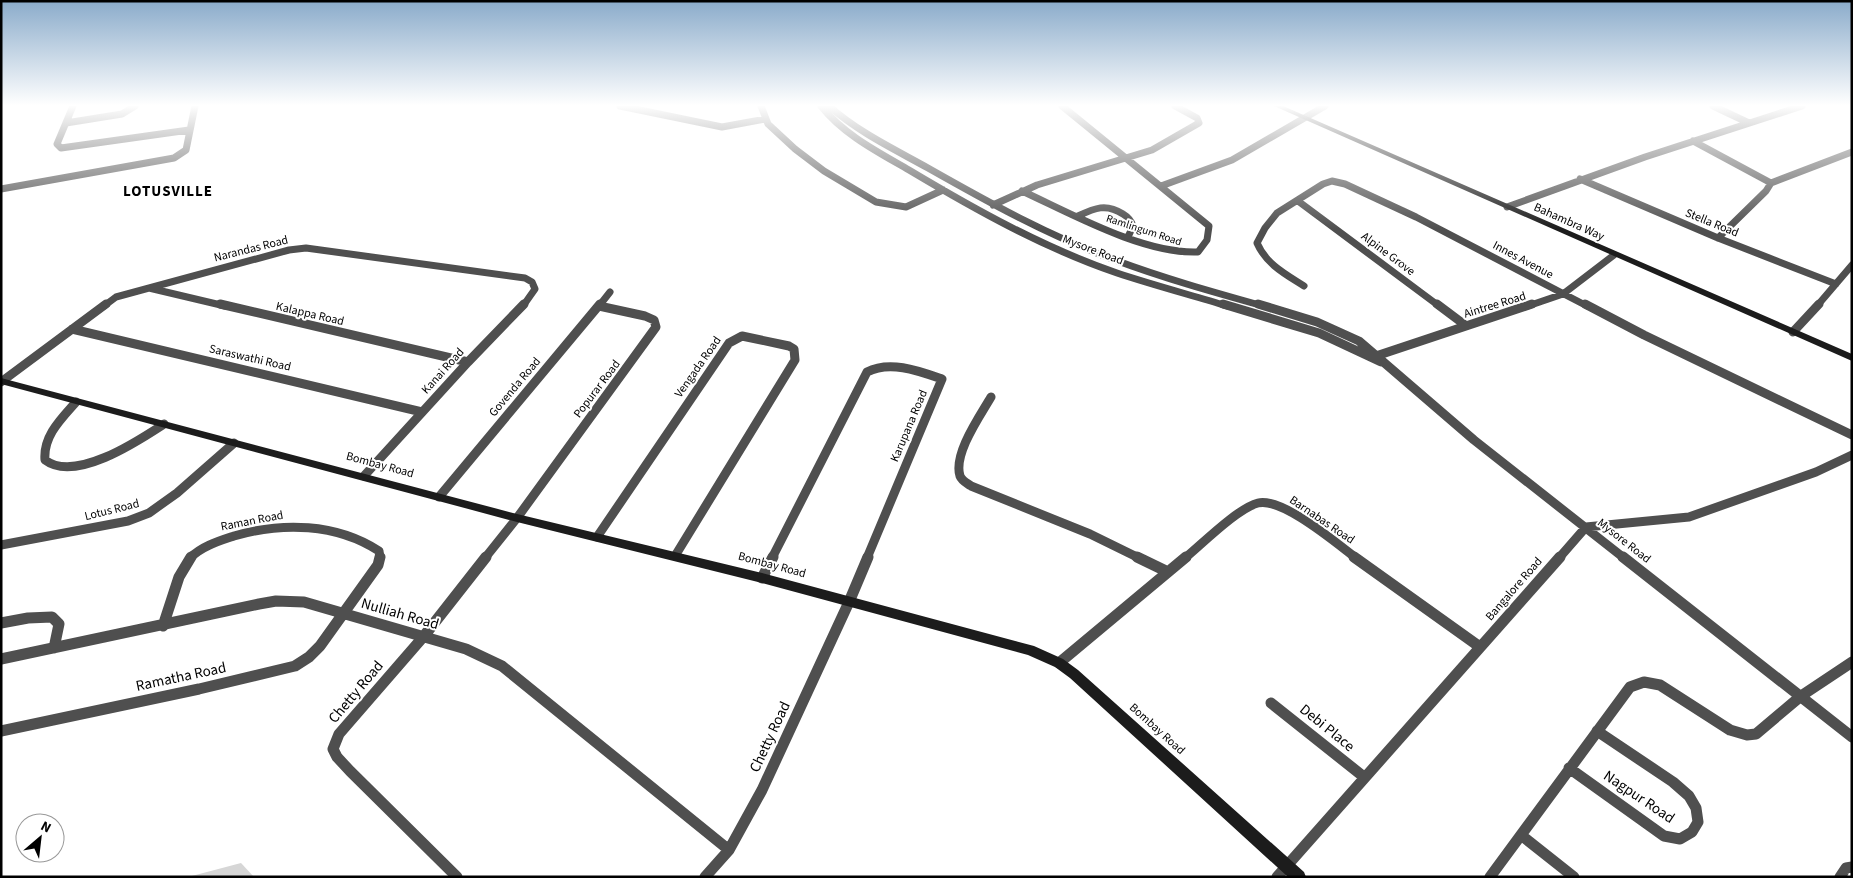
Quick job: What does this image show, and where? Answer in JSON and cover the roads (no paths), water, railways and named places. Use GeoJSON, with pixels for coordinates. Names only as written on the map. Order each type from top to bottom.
{"type":"FeatureCollection","features":[{"type":"Feature","properties":{"kind":"street"},"geometry":{"type":"LineString","coordinates":[[1,189],[174,158],[186,150],[186,147]]}},
{"type":"Feature","properties":{"kind":"street"},"geometry":{"type":"LineString","coordinates":[[792,147],[810,161],[876,202],[906,207],[943,190]]}},
{"type":"Feature","properties":{"kind":"street","name":"Mysore Road"},"geometry":{"type":"LineString","coordinates":[[870,147],[1003,224],[1085,261],[1117,273],[1319,333],[1378,358]]}},
{"type":"Feature","properties":{"kind":"street","name":"Mysore Road"},"geometry":{"type":"LineString","coordinates":[[890,147],[993,206],[1046,232],[1108,258],[1331,327],[1378,358],[1474,440],[1852,737]]}},
{"type":"Feature","properties":{"kind":"street","name":"Ramlingum Road"},"geometry":{"type":"LineString","coordinates":[[1022,191],[1128,237],[1186,254],[1198,252],[1211,231],[1209,226],[1111,147]]}},
{"type":"Feature","properties":{"kind":"street"},"geometry":{"type":"LineString","coordinates":[[993,206],[1022,191],[1046,182],[1126,159],[1158,147]]}},
{"type":"Feature","properties":{"kind":"street"},"geometry":{"type":"LineString","coordinates":[[1161,186],[1221,165],[1253,147]]}},
{"type":"Feature","properties":{"kind":"street","name":"Bahambra Way"},"geometry":{"type":"LineString","coordinates":[[1370,147],[1852,358]]}},
{"type":"Feature","properties":{"kind":"street"},"geometry":{"type":"LineString","coordinates":[[1507,207],[1580,179],[1675,147]]}},
{"type":"Feature","properties":{"kind":"street"},"geometry":{"type":"LineString","coordinates":[[1704,147],[1771,184]]}},
{"type":"Feature","properties":{"kind":"street"},"geometry":{"type":"LineString","coordinates":[[1718,238],[1771,184],[1852,152]]}},
{"type":"Feature","properties":{"kind":"street","name":"Stella Road"},"geometry":{"type":"LineString","coordinates":[[1580,179],[1718,238],[1836,284]]}},
{"type":"Feature","properties":{"kind":"street","name":"Innes Avenue"},"geometry":{"type":"LineString","coordinates":[[1304,286],[1271,264],[1262,255],[1257,243],[1271,218],[1315,188],[1328,182],[1345,184],[1416,217],[1563,294],[1852,434]]}},
{"type":"Feature","properties":{"kind":"street","name":"Alpine Grove"},"geometry":{"type":"LineString","coordinates":[[1298,201],[1465,325]]}},
{"type":"Feature","properties":{"kind":"street"},"geometry":{"type":"LineString","coordinates":[[1078,216],[1099,207],[1113,207],[1132,222],[1133,226],[1128,237]]}},
{"type":"Feature","properties":{"kind":"street","name":"Narandas Road"},"geometry":{"type":"LineString","coordinates":[[2,381],[116,297],[289,250],[306,248],[525,278],[532,282]]}},
{"type":"Feature","properties":{"kind":"street","name":"Aintree Road"},"geometry":{"type":"LineString","coordinates":[[1378,358],[1465,325],[1517,311],[1563,294],[1614,254]]}},
{"type":"Feature","properties":{"kind":"street"},"geometry":{"type":"LineString","coordinates":[[1792,332],[1852,265]]}},
{"type":"Feature","properties":{"kind":"street","name":"Kanai Road"},"geometry":{"type":"LineString","coordinates":[[364,476],[468,362],[528,300],[535,289],[532,282]]}},
{"type":"Feature","properties":{"kind":"street","name":"Kalappa Road"},"geometry":{"type":"LineString","coordinates":[[148,288],[468,362]]}},
{"type":"Feature","properties":{"kind":"street","name":"Govenda Road"},"geometry":{"type":"LineString","coordinates":[[439,497],[610,292]]}},
{"type":"Feature","properties":{"kind":"street","name":"Popurar Road"},"geometry":{"type":"LineString","coordinates":[[517,518],[656,327],[654,320],[645,316],[599,306]]}},
{"type":"Feature","properties":{"kind":"street","name":"Saraswathi Road"},"geometry":{"type":"LineString","coordinates":[[72,329],[422,412]]}},
{"type":"Feature","properties":{"kind":"street","name":"Vengada Road"},"geometry":{"type":"LineString","coordinates":[[596,537],[729,343],[742,336],[789,346],[794,349],[796,354],[795,360],[674,556]]}},
{"type":"Feature","properties":{"kind":"street","name":"Karupana Road"},"geometry":{"type":"LineString","coordinates":[[762,578],[862,378],[867,372],[871,368],[881,366],[942,379],[849,602]]}},
{"type":"Feature","properties":{"kind":"street","name":"Bombay Road"},"geometry":{"type":"LineString","coordinates":[[2,381],[517,518],[762,578],[1030,650],[1059,662],[1074,674],[1300,877]]}},
{"type":"Feature","properties":{"kind":"street"},"geometry":{"type":"LineString","coordinates":[[991,397],[962,453],[959,472],[963,481],[1106,542],[1168,572]]}},
{"type":"Feature","properties":{"kind":"street"},"geometry":{"type":"LineString","coordinates":[[76,402],[62,418],[44,450],[45,460],[54,466],[79,464],[107,458],[164,424]]}},
{"type":"Feature","properties":{"kind":"street","name":"Lotus Road"},"geometry":{"type":"LineString","coordinates":[[1,545],[128,521],[149,513],[177,493],[234,443]]}},
{"type":"Feature","properties":{"kind":"street"},"geometry":{"type":"LineString","coordinates":[[1586,527],[1689,517],[1816,472],[1852,455]]}},
{"type":"Feature","properties":{"kind":"street","name":"Barnabas Road"},"geometry":{"type":"LineString","coordinates":[[1059,662],[1252,504],[1267,502],[1289,510],[1480,646]]}},
{"type":"Feature","properties":{"kind":"street","name":"Chetty Road"},"geometry":{"type":"LineString","coordinates":[[457,877],[350,771],[333,749],[334,743],[346,725],[424,636],[517,518]]}},
{"type":"Feature","properties":{"kind":"street","name":"Raman Road"},"geometry":{"type":"LineString","coordinates":[[163,626],[182,571],[194,554],[216,541],[293,526],[328,532],[366,544],[379,551],[378,565],[344,614]]}},
{"type":"Feature","properties":{"kind":"street","name":"Bangalore Road"},"geometry":{"type":"LineString","coordinates":[[1277,877],[1586,527]]}},
{"type":"Feature","properties":{"kind":"street","name":"Nulliah Road"},"geometry":{"type":"LineString","coordinates":[[1,659],[276,601],[304,602],[424,636],[484,656],[502,666],[729,850]]}},
{"type":"Feature","properties":{"kind":"street","name":"Chetty Road"},"geometry":{"type":"LineString","coordinates":[[705,877],[729,850],[762,790],[849,602]]}},
{"type":"Feature","properties":{"kind":"street","name":"Ramatha Road"},"geometry":{"type":"LineString","coordinates":[[1,731],[199,690],[295,666],[310,657],[344,614]]}},
{"type":"Feature","properties":{"kind":"street"},"geometry":{"type":"LineString","coordinates":[[1,623],[28,618],[52,617],[59,624],[54,648]]}},
{"type":"Feature","properties":{"kind":"street"},"geometry":{"type":"LineString","coordinates":[[1490,877],[1630,687],[1644,682],[1660,685],[1719,724],[1747,735],[1756,734],[1762,731],[1802,696],[1852,662]]}},
{"type":"Feature","properties":{"kind":"street","name":"Debi Place"},"geometry":{"type":"LineString","coordinates":[[1272,703],[1364,777]]}},
{"type":"Feature","properties":{"kind":"street","name":"Nagpur Road"},"geometry":{"type":"LineString","coordinates":[[1569,768],[1664,836],[1680,839],[1692,832],[1698,822],[1698,814],[1689,796],[1674,782],[1597,731]]}},
{"type":"Feature","properties":{"kind":"street"},"geometry":{"type":"LineString","coordinates":[[1521,834],[1574,877]]}},
{"type":"Feature","properties":{"kind":"street"},"geometry":{"type":"LineString","coordinates":[[1840,877],[1846,868],[1852,867]]}},
{"type":"Feature","properties":{"kind":"district","name":"LOTUSVILLE"},"geometry":{"type":"Point","coordinates":[168,191]}}]}
